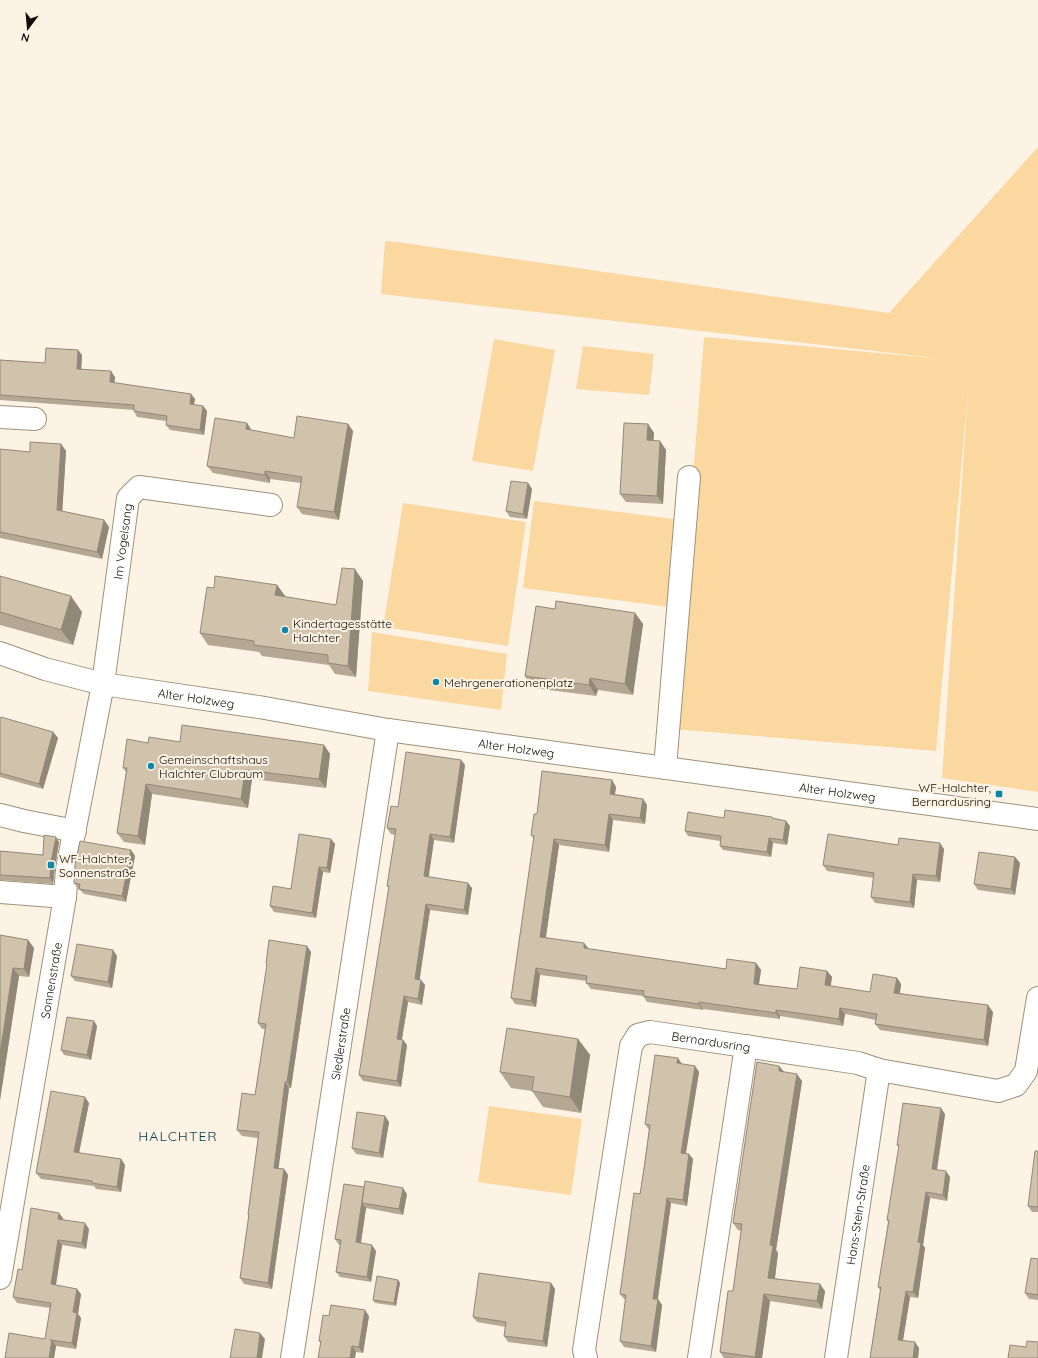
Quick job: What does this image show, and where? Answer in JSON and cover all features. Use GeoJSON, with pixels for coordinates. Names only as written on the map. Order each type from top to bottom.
{"type":"FeatureCollection","features":[{"type":"Feature","properties":{"kind":"street"},"geometry":{"type":"LineString","coordinates":[[0,417],[35,419]]}},
{"type":"Feature","properties":{"kind":"street"},"geometry":{"type":"LineString","coordinates":[[665,768],[689,477]]}},
{"type":"Feature","properties":{"kind":"street","name":"Im Vogelsang"},"geometry":{"type":"LineString","coordinates":[[103,684],[128,498],[139,487],[271,505]]}},
{"type":"Feature","properties":{"kind":"street","name":"Alter Holzweg"},"geometry":{"type":"LineString","coordinates":[[0,653],[45,669],[103,684],[259,707],[388,730],[1038,819]]}},
{"type":"Feature","properties":{"kind":"street","name":"Sonnenstraße"},"geometry":{"type":"LineString","coordinates":[[0,1278],[65,897],[67,869],[103,684]]}},
{"type":"Feature","properties":{"kind":"street","name":"Siedlerstraße"},"geometry":{"type":"LineString","coordinates":[[292,1358],[388,730]]}},
{"type":"Feature","properties":{"kind":"street"},"geometry":{"type":"LineString","coordinates":[[0,815],[75,831]]}},
{"type":"Feature","properties":{"kind":"street"},"geometry":{"type":"LineString","coordinates":[[0,892],[65,897]]}},
{"type":"Feature","properties":{"kind":"street","name":"Bernardusring"},"geometry":{"type":"LineString","coordinates":[[586,1358],[584,1350],[631,1046],[638,1035],[650,1032],[858,1063],[879,1070],[998,1091],[1016,1085],[1026,1071],[1038,998]]}},
{"type":"Feature","properties":{"kind":"street"},"geometry":{"type":"LineString","coordinates":[[699,1358],[746,1046]]}},
{"type":"Feature","properties":{"kind":"street","name":"Hans-Stein-Straße"},"geometry":{"type":"LineString","coordinates":[[836,1358],[879,1070]]}},
{"type":"Feature","properties":{"kind":"shaded area"},"geometry":{"type":"Polygon","coordinates":[[[1038,147],[1038,792],[942,778],[968,391],[936,751],[673,729],[704,337],[943,359],[381,294],[385,241],[889,313],[1038,147]]]}},
{"type":"Feature","properties":{"kind":"shaded area"},"geometry":{"type":"Polygon","coordinates":[[[494,339],[555,350],[533,471],[472,461],[494,339]]]}},
{"type":"Feature","properties":{"kind":"shaded area"},"geometry":{"type":"Polygon","coordinates":[[[583,346],[654,354],[649,395],[576,389],[583,346]]]}},
{"type":"Feature","properties":{"kind":"shaded area"},"geometry":{"type":"Polygon","coordinates":[[[534,501],[681,520],[670,607],[523,588],[534,501]]]}},
{"type":"Feature","properties":{"kind":"shaded area"},"geometry":{"type":"Polygon","coordinates":[[[403,503],[526,522],[508,646],[383,627],[403,503]]]}},
{"type":"Feature","properties":{"kind":"shaded area"},"geometry":{"type":"Polygon","coordinates":[[[372,632],[507,654],[501,710],[368,691],[372,632]]]}},
{"type":"Feature","properties":{"kind":"shaded area"},"geometry":{"type":"Polygon","coordinates":[[[489,1106],[582,1119],[571,1195],[478,1182],[489,1106]]]}},
{"type":"Feature","properties":{"kind":"building"},"geometry":{"type":"Polygon","coordinates":[[[46,348],[78,350],[77,369],[111,371],[110,382],[191,394],[190,404],[203,406],[200,430],[166,425],[167,416],[134,411],[134,405],[0,395],[0,360],[45,363],[46,348]]]}},
{"type":"Feature","properties":{"kind":"building"},"geometry":{"type":"Polygon","coordinates":[[[297,416],[348,424],[334,512],[297,507],[302,477],[265,471],[265,475],[207,466],[215,418],[247,423],[246,429],[294,438],[297,416]]]}},
{"type":"Feature","properties":{"kind":"building"},"geometry":{"type":"Polygon","coordinates":[[[624,423],[648,424],[647,440],[660,441],[657,496],[620,494],[624,423]]]}},
{"type":"Feature","properties":{"kind":"building"},"geometry":{"type":"Polygon","coordinates":[[[30,442],[61,444],[57,510],[104,520],[97,552],[0,532],[0,449],[30,452],[30,442]]]}},
{"type":"Feature","properties":{"kind":"building"},"geometry":{"type":"Polygon","coordinates":[[[511,481],[528,483],[523,514],[506,511],[511,481]]]}},
{"type":"Feature","properties":{"kind":"building","name":"Kindertagesstätte Halchter"},"geometry":{"type":"Polygon","coordinates":[[[342,568],[355,569],[348,666],[328,663],[328,655],[254,645],[254,641],[200,633],[207,587],[214,588],[215,576],[277,585],[275,595],[336,605],[342,568]]]}},
{"type":"Feature","properties":{"kind":"building"},"geometry":{"type":"Polygon","coordinates":[[[0,576],[71,596],[61,630],[0,612],[0,576]]]}},
{"type":"Feature","properties":{"kind":"building"},"geometry":{"type":"Polygon","coordinates":[[[556,601],[635,613],[625,684],[590,678],[589,685],[525,676],[536,606],[555,609],[556,601]]]}},
{"type":"Feature","properties":{"kind":"building"},"geometry":{"type":"Polygon","coordinates":[[[1,717],[53,732],[39,784],[0,773],[1,717]]]}},
{"type":"Feature","properties":{"kind":"building"},"geometry":{"type":"Polygon","coordinates":[[[182,725],[324,745],[319,779],[245,770],[241,799],[146,784],[138,836],[117,833],[127,768],[123,768],[127,739],[148,743],[149,737],[180,742],[182,725]]]}},
{"type":"Feature","properties":{"kind":"building"},"geometry":{"type":"Polygon","coordinates":[[[406,752],[461,760],[450,837],[430,834],[424,876],[468,883],[464,910],[426,904],[415,979],[421,980],[418,999],[404,996],[397,1039],[403,1040],[397,1081],[359,1075],[389,886],[387,886],[396,829],[387,828],[391,806],[398,807],[406,752]]]}},
{"type":"Feature","properties":{"kind":"building"},"geometry":{"type":"Polygon","coordinates":[[[542,771],[612,780],[610,794],[643,799],[640,818],[609,814],[605,845],[554,839],[540,937],[584,943],[584,948],[726,969],[727,959],[756,963],[754,984],[797,989],[800,967],[827,971],[825,985],[870,992],[873,974],[897,978],[894,993],[988,1005],[984,1040],[875,1024],[877,1014],[840,1008],[839,1019],[776,1010],[776,1013],[643,996],[644,991],[586,983],[587,976],[536,968],[531,1001],[511,998],[534,836],[531,835],[534,814],[537,814],[542,771]]]}},
{"type":"Feature","properties":{"kind":"building"},"geometry":{"type":"Polygon","coordinates":[[[725,810],[772,817],[786,821],[783,840],[769,838],[767,852],[720,846],[721,836],[685,831],[688,812],[724,818],[725,810]]]}},
{"type":"Feature","properties":{"kind":"building"},"geometry":{"type":"Polygon","coordinates":[[[299,834],[331,839],[327,868],[319,867],[312,913],[270,906],[273,886],[291,889],[299,834]]]}},
{"type":"Feature","properties":{"kind":"building"},"geometry":{"type":"Polygon","coordinates":[[[828,834],[898,845],[899,838],[940,843],[936,876],[913,874],[910,902],[871,897],[874,873],[823,865],[828,834]]]}},
{"type":"Feature","properties":{"kind":"building"},"geometry":{"type":"Polygon","coordinates":[[[44,835],[56,837],[51,862],[50,878],[0,875],[0,851],[43,855],[44,835]]]}},
{"type":"Feature","properties":{"kind":"building"},"geometry":{"type":"Polygon","coordinates":[[[80,841],[131,850],[122,896],[79,889],[80,884],[74,883],[75,865],[80,841]]]}},
{"type":"Feature","properties":{"kind":"building"},"geometry":{"type":"Polygon","coordinates":[[[979,852],[1015,857],[1011,889],[974,884],[979,852]]]}},
{"type":"Feature","properties":{"kind":"building"},"geometry":{"type":"Polygon","coordinates":[[[0,935],[28,940],[24,969],[13,968],[0,1054],[0,935]]]}},
{"type":"Feature","properties":{"kind":"building"},"geometry":{"type":"Polygon","coordinates":[[[269,940],[307,946],[287,1082],[285,1082],[274,1168],[284,1169],[268,1283],[240,1278],[259,1132],[237,1130],[242,1093],[255,1095],[266,1024],[258,1023],[269,940]]]}},
{"type":"Feature","properties":{"kind":"building"},"geometry":{"type":"Polygon","coordinates":[[[77,944],[113,950],[108,982],[71,976],[77,944]]]}},
{"type":"Feature","properties":{"kind":"building"},"geometry":{"type":"Polygon","coordinates":[[[67,1017],[94,1021],[87,1055],[61,1050],[67,1017]]]}},
{"type":"Feature","properties":{"kind":"building"},"geometry":{"type":"Polygon","coordinates":[[[507,1028],[578,1039],[570,1097],[532,1091],[534,1077],[500,1072],[507,1028]]]}},
{"type":"Feature","properties":{"kind":"building"},"geometry":{"type":"Polygon","coordinates":[[[655,1055],[678,1058],[677,1063],[695,1066],[681,1153],[689,1154],[683,1200],[667,1198],[653,1299],[658,1299],[651,1346],[620,1341],[626,1295],[620,1294],[634,1193],[640,1194],[644,1169],[650,1125],[645,1124],[655,1055]]]}},
{"type":"Feature","properties":{"kind":"building"},"geometry":{"type":"Polygon","coordinates":[[[757,1062],[779,1066],[779,1071],[797,1074],[770,1245],[773,1246],[768,1278],[820,1284],[817,1301],[764,1294],[755,1357],[720,1352],[728,1291],[733,1291],[742,1224],[733,1223],[757,1062]]]}},
{"type":"Feature","properties":{"kind":"building"},"geometry":{"type":"Polygon","coordinates":[[[51,1091],[85,1097],[74,1152],[121,1159],[117,1187],[92,1183],[92,1181],[36,1173],[51,1091]]]}},
{"type":"Feature","properties":{"kind":"building"},"geometry":{"type":"Polygon","coordinates":[[[903,1103],[941,1108],[932,1169],[946,1171],[943,1195],[926,1192],[918,1242],[921,1243],[913,1292],[906,1291],[898,1340],[915,1342],[913,1358],[870,1358],[881,1287],[878,1287],[889,1220],[887,1220],[899,1145],[897,1145],[903,1103]]]}},
{"type":"Feature","properties":{"kind":"building"},"geometry":{"type":"Polygon","coordinates":[[[357,1112],[385,1116],[379,1153],[352,1148],[357,1112]]]}},
{"type":"Feature","properties":{"kind":"building"},"geometry":{"type":"Polygon","coordinates":[[[1035,1151],[1038,1151],[1038,1207],[1028,1206],[1035,1151]]]}},
{"type":"Feature","properties":{"kind":"building"},"geometry":{"type":"Polygon","coordinates":[[[365,1181],[403,1188],[399,1209],[362,1203],[365,1181]]]}},
{"type":"Feature","properties":{"kind":"building"},"geometry":{"type":"Polygon","coordinates":[[[344,1184],[364,1187],[356,1242],[372,1245],[367,1277],[336,1272],[341,1240],[335,1239],[344,1184]]]}},
{"type":"Feature","properties":{"kind":"building"},"geometry":{"type":"Polygon","coordinates":[[[31,1208],[59,1213],[58,1219],[85,1223],[82,1243],[58,1240],[51,1284],[77,1289],[73,1312],[77,1313],[72,1343],[52,1340],[49,1358],[5,1358],[9,1333],[45,1339],[51,1303],[13,1297],[18,1269],[22,1270],[31,1208]]]}},
{"type":"Feature","properties":{"kind":"building"},"geometry":{"type":"Polygon","coordinates":[[[1031,1258],[1038,1259],[1038,1295],[1025,1293],[1031,1258]]]}},
{"type":"Feature","properties":{"kind":"building"},"geometry":{"type":"Polygon","coordinates":[[[479,1273],[551,1283],[543,1341],[504,1336],[506,1322],[473,1317],[479,1273]]]}},
{"type":"Feature","properties":{"kind":"building"},"geometry":{"type":"Polygon","coordinates":[[[377,1276],[398,1280],[394,1303],[373,1300],[377,1276]]]}},
{"type":"Feature","properties":{"kind":"building"},"geometry":{"type":"Polygon","coordinates":[[[331,1305],[365,1310],[359,1347],[352,1346],[350,1358],[318,1358],[323,1315],[329,1316],[331,1305]]]}},
{"type":"Feature","properties":{"kind":"building"},"geometry":{"type":"Polygon","coordinates":[[[235,1329],[260,1333],[257,1358],[230,1358],[235,1329]]]}},
{"type":"Feature","properties":{"kind":"building"},"geometry":{"type":"Polygon","coordinates":[[[1027,1341],[1038,1342],[1038,1358],[1008,1358],[1010,1345],[1026,1347],[1027,1341]]]}},
{"type":"Feature","properties":{"kind":"place","name":"Kindertagesstätte Halchter"},"geometry":{"type":"Point","coordinates":[285,630]}},
{"type":"Feature","properties":{"kind":"place","name":"Mehrgenerationenplatz"},"geometry":{"type":"Point","coordinates":[436,682]}},
{"type":"Feature","properties":{"kind":"place","name":"Gemeinschaftshaus Halchter Clubraum"},"geometry":{"type":"Point","coordinates":[151,766]}},
{"type":"Feature","properties":{"kind":"place","name":"WF-Halchter, Bernardusring"},"geometry":{"type":"Point","coordinates":[999,794]}},
{"type":"Feature","properties":{"kind":"place","name":"WF-Halchter, Sonnenstraße"},"geometry":{"type":"Point","coordinates":[51,865]}},
{"type":"Feature","properties":{"kind":"district","name":"HALCHTER"},"geometry":{"type":"Point","coordinates":[178,1136]}}]}
